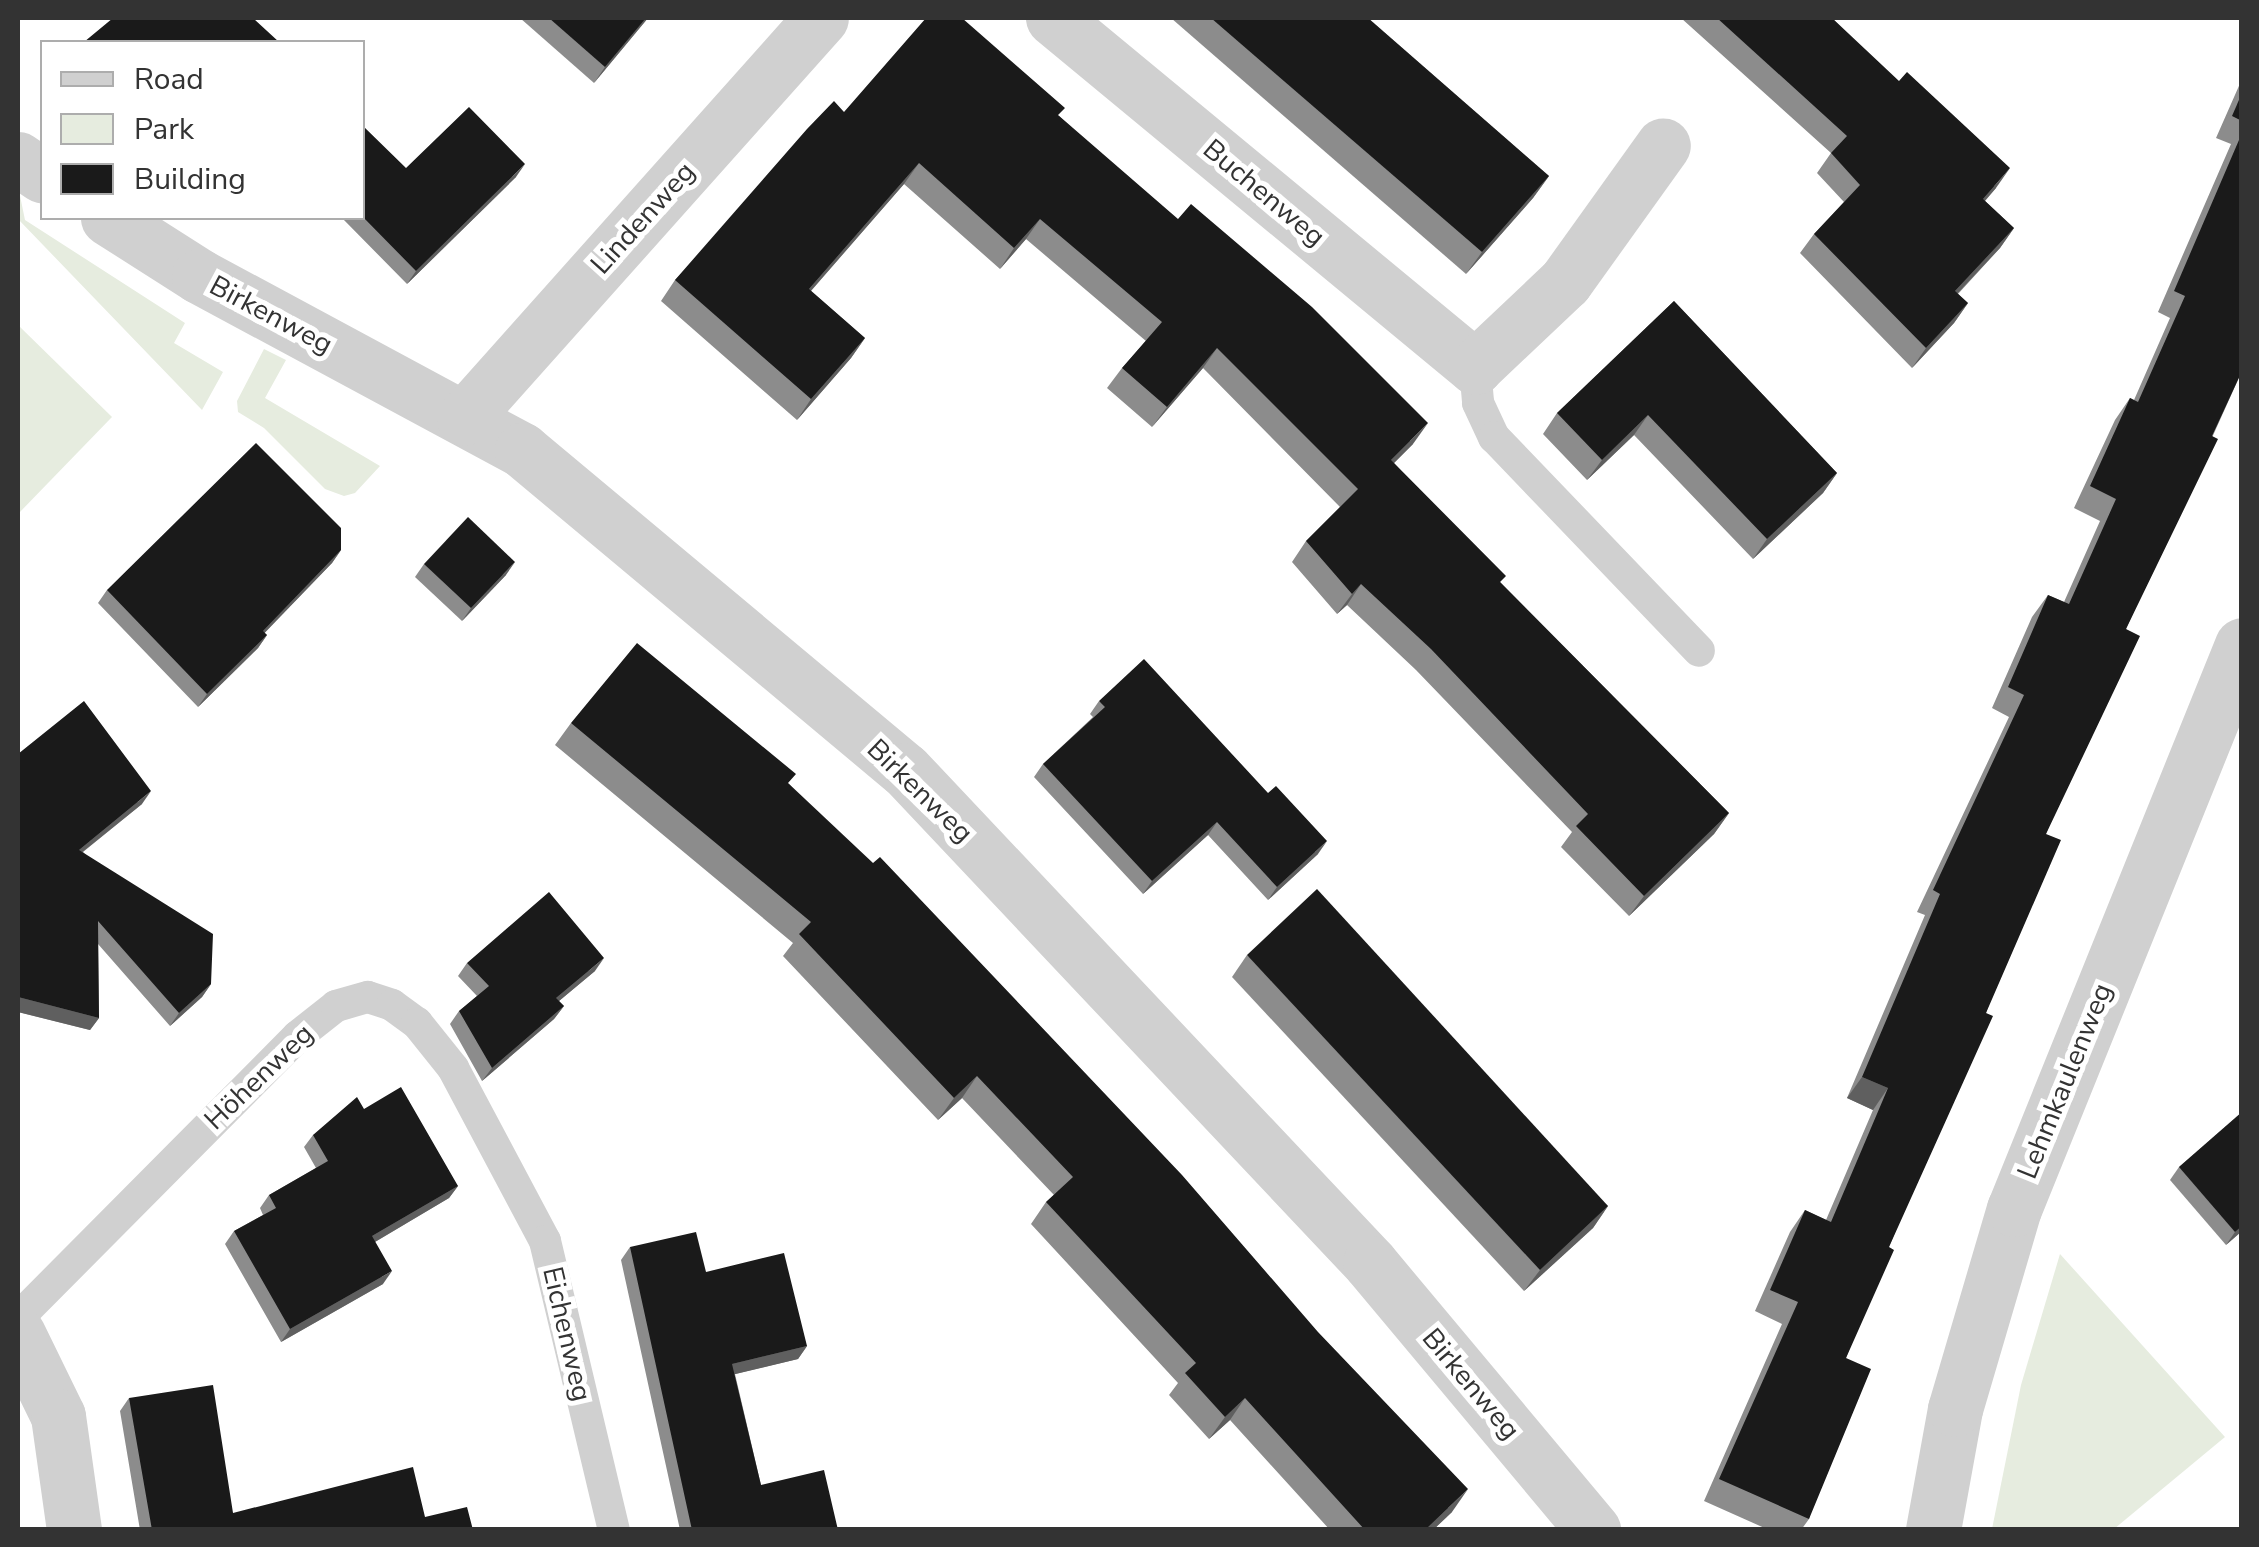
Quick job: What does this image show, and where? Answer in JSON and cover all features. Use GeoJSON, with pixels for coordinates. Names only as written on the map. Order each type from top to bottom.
{"type":"FeatureCollection","features":[{"type":"Feature","properties":{"kind":"street","name":"Lindenweg"},"geometry":{"type":"LineString","coordinates":[[464,418],[821,18]]}},
{"type":"Feature","properties":{"kind":"street","name":"Buchenweg"},"geometry":{"type":"LineString","coordinates":[[1053,18],[1475,368]]}},
{"type":"Feature","properties":{"kind":"street"},"geometry":{"type":"LineString","coordinates":[[1475,368],[1565,282],[1663,145]]}},
{"type":"Feature","properties":{"kind":"street"},"geometry":{"type":"LineString","coordinates":[[18,159],[40,174]]}},
{"type":"Feature","properties":{"kind":"street","name":"Birkenweg"},"geometry":{"type":"LineString","coordinates":[[111,220],[199,276],[522,450],[905,770],[1370,1262],[1593,1530]]}},
{"type":"Feature","properties":{"kind":"street","name":"Lehmkaulenweg"},"geometry":{"type":"LineString","coordinates":[[1933,1530],[1955,1409],[2014,1209],[2242,646]]}},
{"type":"Feature","properties":{"kind":"street"},"geometry":{"type":"LineString","coordinates":[[18,1334],[58,1416],[74,1530]]}},
{"type":"Feature","properties":{"kind":"lane"},"geometry":{"type":"LineString","coordinates":[[1475,368],[1478,403],[1494,437],[1699,651]]}},
{"type":"Feature","properties":{"kind":"lane","name":"Höhenweg"},"geometry":{"type":"LineString","coordinates":[[18,1318],[298,1036],[336,1006],[368,998],[392,1006],[418,1023],[454,1068],[494,1148]]}},
{"type":"Feature","properties":{"kind":"lane","name":"Eichenweg"},"geometry":{"type":"LineString","coordinates":[[494,1148],[545,1241],[614,1530]]}},
{"type":"Feature","properties":{"kind":"green space"},"geometry":{"type":"Polygon","coordinates":[[[18,186],[25,220],[185,323],[174,343],[223,372],[202,410],[18,219],[18,186]]]}},
{"type":"Feature","properties":{"kind":"green space"},"geometry":{"type":"Polygon","coordinates":[[[18,325],[112,417],[18,514],[18,325]]]}},
{"type":"Feature","properties":{"kind":"green space"},"geometry":{"type":"Polygon","coordinates":[[[264,349],[286,360],[265,398],[380,466],[355,493],[344,496],[325,489],[264,428],[238,412],[237,401],[264,349]]]}},
{"type":"Feature","properties":{"kind":"green space"},"geometry":{"type":"Polygon","coordinates":[[[2060,1254],[2225,1437],[2114,1529],[1992,1529],[2021,1385],[2060,1254]]]}},
{"type":"Feature","properties":{"kind":"building"},"geometry":{"type":"Polygon","coordinates":[[[113,18],[256,18],[277,40],[86,40],[113,18]]]}},
{"type":"Feature","properties":{"kind":"building"},"geometry":{"type":"Polygon","coordinates":[[[549,18],[646,18],[605,67],[549,18]]]}},
{"type":"Feature","properties":{"kind":"building"},"geometry":{"type":"Polygon","coordinates":[[[926,18],[962,18],[1065,108],[1058,115],[1178,219],[1191,204],[1312,307],[1428,423],[1391,460],[1506,576],[1500,582],[1729,813],[1644,896],[1576,826],[1588,814],[1431,649],[1361,584],[1352,594],[1306,541],[1358,489],[1217,348],[1167,407],[1122,368],[1162,322],[1040,219],[1014,248],[919,163],[809,289],[865,338],[811,399],[675,280],[807,129],[834,101],[844,112],[926,18]]]}},
{"type":"Feature","properties":{"kind":"building"},"geometry":{"type":"Polygon","coordinates":[[[1211,18],[1368,18],[1549,176],[1482,252],[1211,18]]]}},
{"type":"Feature","properties":{"kind":"building"},"geometry":{"type":"Polygon","coordinates":[[[1717,18],[1832,18],[1899,81],[1907,72],[2010,168],[1983,199],[2014,228],[1955,291],[1968,303],[1926,348],[1814,234],[1860,185],[1831,153],[1847,136],[1717,18]]]}},
{"type":"Feature","properties":{"kind":"building"},"geometry":{"type":"Polygon","coordinates":[[[2242,93],[2242,121],[2232,116],[2242,93]]]}},
{"type":"Feature","properties":{"kind":"building"},"geometry":{"type":"Polygon","coordinates":[[[469,107],[525,164],[416,271],[365,219],[365,128],[406,168],[469,107]]]}},
{"type":"Feature","properties":{"kind":"building"},"geometry":{"type":"Polygon","coordinates":[[[2242,133],[2242,371],[2212,436],[2218,439],[2126,629],[2140,636],[2046,834],[2061,840],[1986,1013],[1993,1016],[1889,1247],[1894,1250],[1846,1358],[1871,1369],[1809,1519],[1719,1479],[1798,1302],[1770,1290],[1805,1210],[1831,1222],[1888,1088],[1862,1077],[1940,894],[1933,890],[2024,695],[2008,687],[2048,595],[2069,604],[2116,499],[2090,486],[2130,398],[2138,402],[2185,296],[2174,291],[2242,133]]]}},
{"type":"Feature","properties":{"kind":"building"},"geometry":{"type":"Polygon","coordinates":[[[1674,301],[1837,473],[1767,539],[1648,415],[1602,460],[1557,413],[1674,301]]]}},
{"type":"Feature","properties":{"kind":"building"},"geometry":{"type":"Polygon","coordinates":[[[256,443],[341,528],[341,550],[263,631],[267,635],[207,694],[107,590],[256,443]]]}},
{"type":"Feature","properties":{"kind":"building"},"geometry":{"type":"Polygon","coordinates":[[[468,517],[515,562],[471,608],[424,564],[468,517]]]}},
{"type":"Feature","properties":{"kind":"building"},"geometry":{"type":"Polygon","coordinates":[[[637,643],[796,774],[788,783],[873,863],[880,857],[1182,1175],[1318,1332],[1468,1489],[1425,1530],[1365,1530],[1245,1398],[1225,1417],[1185,1373],[1196,1363],[1046,1202],[1073,1177],[977,1076],[954,1098],[799,934],[811,922],[571,723],[637,643]]]}},
{"type":"Feature","properties":{"kind":"building"},"geometry":{"type":"Polygon","coordinates":[[[1144,659],[1268,793],[1276,786],[1327,841],[1277,887],[1217,822],[1152,881],[1043,764],[1105,707],[1099,701],[1144,659]]]}},
{"type":"Feature","properties":{"kind":"building"},"geometry":{"type":"Polygon","coordinates":[[[84,701],[151,791],[79,850],[213,934],[211,984],[179,1013],[98,921],[99,1018],[18,997],[18,754],[84,701]]]}},
{"type":"Feature","properties":{"kind":"building"},"geometry":{"type":"Polygon","coordinates":[[[1317,889],[1608,1206],[1540,1270],[1247,955],[1317,889]]]}},
{"type":"Feature","properties":{"kind":"building"},"geometry":{"type":"Polygon","coordinates":[[[549,892],[604,958],[556,998],[564,1006],[492,1068],[459,1011],[489,986],[467,963],[549,892]]]}},
{"type":"Feature","properties":{"kind":"building"},"geometry":{"type":"Polygon","coordinates":[[[401,1087],[458,1186],[372,1236],[392,1271],[290,1329],[234,1231],[276,1208],[269,1195],[328,1161],[313,1135],[357,1097],[364,1109],[401,1087]]]}},
{"type":"Feature","properties":{"kind":"building"},"geometry":{"type":"Polygon","coordinates":[[[2242,1112],[2242,1226],[2235,1232],[2179,1167],[2242,1112]]]}},
{"type":"Feature","properties":{"kind":"building"},"geometry":{"type":"Polygon","coordinates":[[[696,1232],[706,1272],[784,1253],[807,1346],[732,1364],[761,1485],[824,1470],[838,1530],[692,1530],[630,1247],[696,1232]]]}},
{"type":"Feature","properties":{"kind":"building"},"geometry":{"type":"Polygon","coordinates":[[[213,1385],[233,1513],[413,1467],[425,1517],[467,1507],[473,1530],[152,1530],[129,1398],[213,1385]]]}}]}
